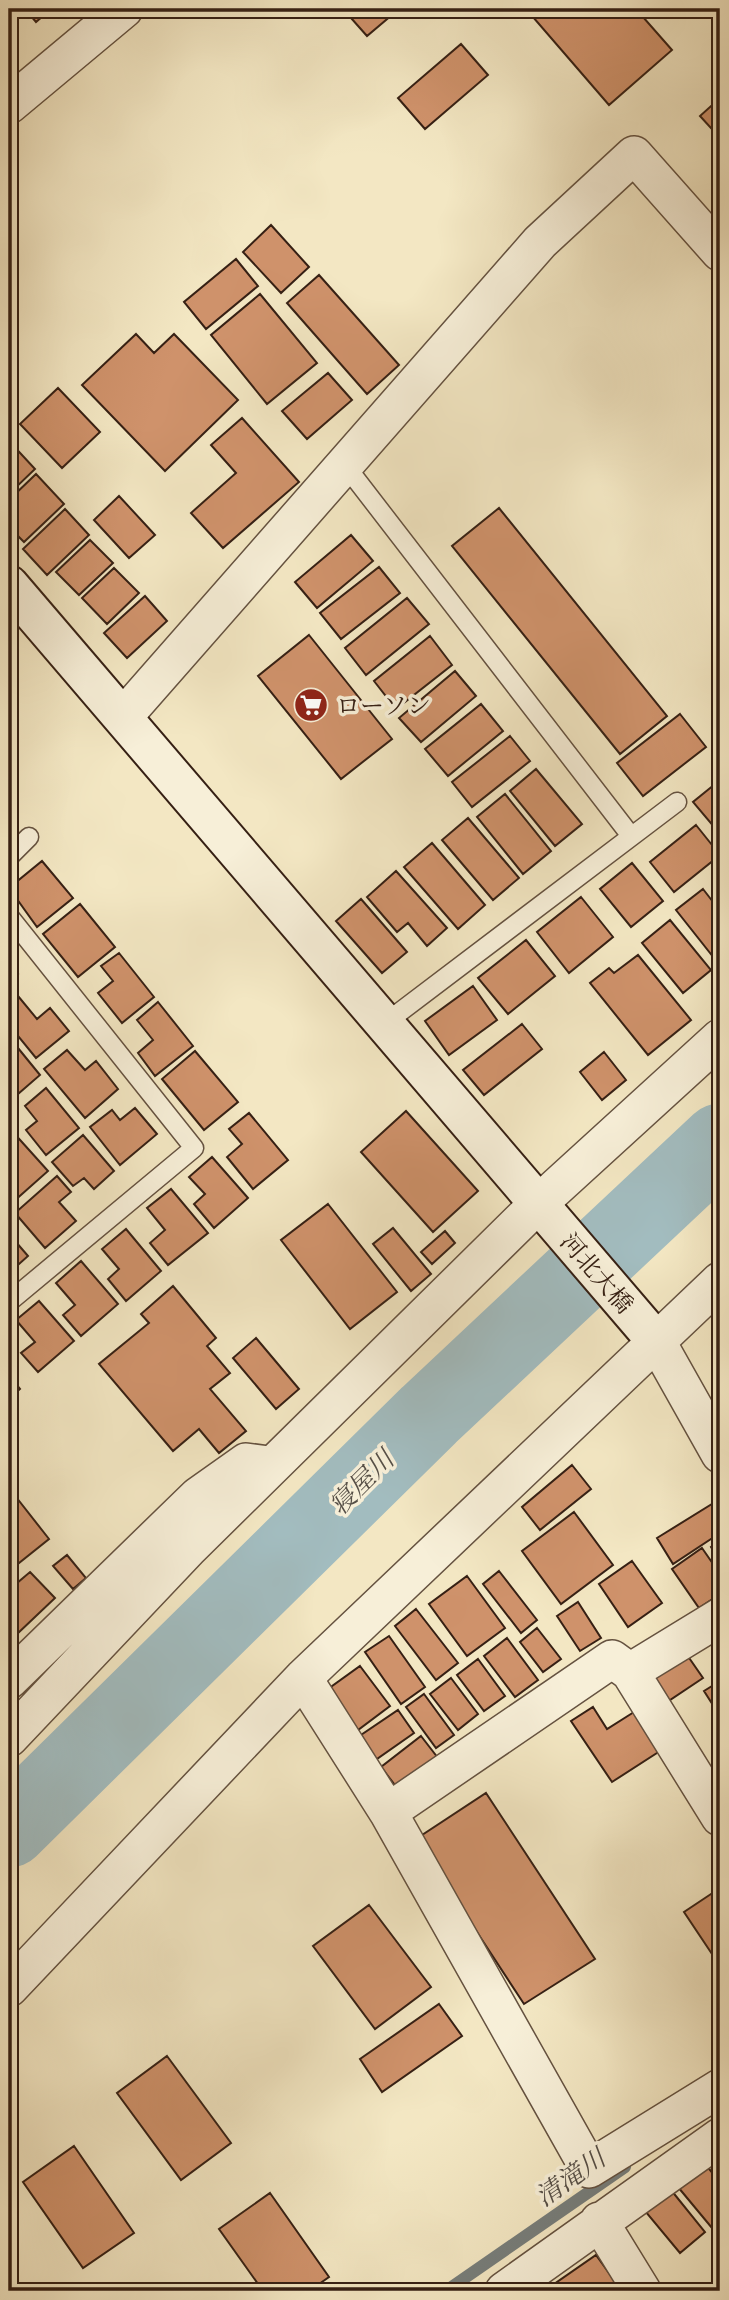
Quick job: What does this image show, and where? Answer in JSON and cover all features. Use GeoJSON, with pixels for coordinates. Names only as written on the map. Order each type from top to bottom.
{"type":"FeatureCollection","features":[{"type":"Feature","properties":{"kind":"street"},"geometry":{"type":"LineString","coordinates":[[9,105],[124,9]]}},
{"type":"Feature","properties":{"kind":"street"},"geometry":{"type":"LineString","coordinates":[[124,716],[541,242],[634,155],[720,252]]}},
{"type":"Feature","properties":{"kind":"street","name":"河北大橋"},"geometry":{"type":"LineString","coordinates":[[9,585],[651,1334]]}},
{"type":"Feature","properties":{"kind":"street"},"geometry":{"type":"LineString","coordinates":[[9,1738],[189,1548],[544,1212],[720,1038]]}},
{"type":"Feature","properties":{"kind":"street"},"geometry":{"type":"LineString","coordinates":[[9,1987],[303,1678],[651,1334],[720,1281]]}},
{"type":"Feature","properties":{"kind":"street"},"geometry":{"type":"LineString","coordinates":[[651,1334],[719,1447]]}},
{"type":"Feature","properties":{"kind":"street"},"geometry":{"type":"LineString","coordinates":[[9,1680],[198,1496],[246,1462],[274,1465]]}},
{"type":"Feature","properties":{"kind":"street"},"geometry":{"type":"LineString","coordinates":[[630,1672],[720,1617]]}},
{"type":"Feature","properties":{"kind":"street"},"geometry":{"type":"LineString","coordinates":[[388,1812],[612,1658],[630,1672],[720,1818]]}},
{"type":"Feature","properties":{"kind":"street"},"geometry":{"type":"LineString","coordinates":[[303,1678],[388,1812],[589,2169],[720,2088]]}},
{"type":"Feature","properties":{"kind":"street"},"geometry":{"type":"LineString","coordinates":[[504,2291],[720,2137]]}},
{"type":"Feature","properties":{"kind":"street"},"geometry":{"type":"LineString","coordinates":[[599,2221],[642,2291]]}},
{"type":"Feature","properties":{"kind":"lane"},"geometry":{"type":"LineString","coordinates":[[345,465],[631,836]]}},
{"type":"Feature","properties":{"kind":"lane"},"geometry":{"type":"LineString","coordinates":[[384,1024],[677,802]]}},
{"type":"Feature","properties":{"kind":"lane"},"geometry":{"type":"LineString","coordinates":[[9,857],[29,837]]}},
{"type":"Feature","properties":{"kind":"lane"},"geometry":{"type":"LineString","coordinates":[[9,916],[194,1148],[9,1302]]}},
{"type":"Feature","properties":{"kind":"building"},"geometry":{"type":"Polygon","coordinates":[[[25,9],[51,9],[36,22],[25,9]]]}},
{"type":"Feature","properties":{"kind":"building"},"geometry":{"type":"Polygon","coordinates":[[[343,9],[399,9],[367,36],[343,9]]]}},
{"type":"Feature","properties":{"kind":"building"},"geometry":{"type":"Polygon","coordinates":[[[526,9],[636,9],[672,50],[609,105],[526,9]]]}},
{"type":"Feature","properties":{"kind":"building"},"geometry":{"type":"Polygon","coordinates":[[[461,44],[488,75],[425,129],[398,98],[461,44]]]}},
{"type":"Feature","properties":{"kind":"building"},"geometry":{"type":"Polygon","coordinates":[[[720,98],[720,138],[700,116],[720,98]]]}},
{"type":"Feature","properties":{"kind":"building"},"geometry":{"type":"Polygon","coordinates":[[[271,225],[309,267],[281,293],[243,252],[271,225]]]}},
{"type":"Feature","properties":{"kind":"building"},"geometry":{"type":"Polygon","coordinates":[[[236,259],[258,286],[206,329],[184,302],[236,259]]]}},
{"type":"Feature","properties":{"kind":"building"},"geometry":{"type":"Polygon","coordinates":[[[319,275],[399,365],[367,394],[287,303],[319,275]]]}},
{"type":"Feature","properties":{"kind":"building"},"geometry":{"type":"Polygon","coordinates":[[[260,294],[317,363],[267,404],[211,335],[260,294]]]}},
{"type":"Feature","properties":{"kind":"building"},"geometry":{"type":"Polygon","coordinates":[[[136,334],[154,353],[174,334],[238,400],[165,471],[82,385],[136,334]]]}},
{"type":"Feature","properties":{"kind":"building"},"geometry":{"type":"Polygon","coordinates":[[[328,373],[352,400],[307,439],[282,411],[328,373]]]}},
{"type":"Feature","properties":{"kind":"building"},"geometry":{"type":"Polygon","coordinates":[[[58,388],[100,432],[62,468],[20,424],[58,388]]]}},
{"type":"Feature","properties":{"kind":"building"},"geometry":{"type":"Polygon","coordinates":[[[242,418],[299,482],[223,548],[191,513],[236,473],[211,445],[242,418]]]}},
{"type":"Feature","properties":{"kind":"building"},"geometry":{"type":"Polygon","coordinates":[[[9,441],[35,469],[9,494],[9,441]]]}},
{"type":"Feature","properties":{"kind":"building"},"geometry":{"type":"Polygon","coordinates":[[[36,474],[64,504],[24,542],[9,527],[9,500],[36,474]]]}},
{"type":"Feature","properties":{"kind":"building"},"geometry":{"type":"Polygon","coordinates":[[[119,496],[155,535],[129,558],[94,520],[119,496]]]}},
{"type":"Feature","properties":{"kind":"building"},"geometry":{"type":"Polygon","coordinates":[[[499,508],[667,716],[620,754],[452,546],[499,508]]]}},
{"type":"Feature","properties":{"kind":"building"},"geometry":{"type":"Polygon","coordinates":[[[65,509],[89,535],[47,575],[23,549],[65,509]]]}},
{"type":"Feature","properties":{"kind":"building"},"geometry":{"type":"Polygon","coordinates":[[[351,535],[373,561],[317,608],[295,582],[351,535]]]}},
{"type":"Feature","properties":{"kind":"building"},"geometry":{"type":"Polygon","coordinates":[[[90,540],[113,563],[79,595],[56,572],[90,540]]]}},
{"type":"Feature","properties":{"kind":"building"},"geometry":{"type":"Polygon","coordinates":[[[379,567],[400,593],[341,639],[320,613],[379,567]]]}},
{"type":"Feature","properties":{"kind":"building"},"geometry":{"type":"Polygon","coordinates":[[[114,568],[139,593],[107,624],[82,598],[114,568]]]}},
{"type":"Feature","properties":{"kind":"building"},"geometry":{"type":"Polygon","coordinates":[[[145,596],[167,621],[127,658],[104,633],[145,596]]]}},
{"type":"Feature","properties":{"kind":"building"},"geometry":{"type":"Polygon","coordinates":[[[407,598],[429,624],[366,675],[345,648],[407,598]]]}},
{"type":"Feature","properties":{"kind":"building"},"geometry":{"type":"Polygon","coordinates":[[[309,635],[392,739],[341,779],[258,676],[309,635]]]}},
{"type":"Feature","properties":{"kind":"building"},"geometry":{"type":"Polygon","coordinates":[[[430,636],[452,665],[396,709],[374,681],[430,636]]]}},
{"type":"Feature","properties":{"kind":"building"},"geometry":{"type":"Polygon","coordinates":[[[455,671],[476,696],[421,742],[399,718],[455,671]]]}},
{"type":"Feature","properties":{"kind":"building"},"geometry":{"type":"Polygon","coordinates":[[[481,704],[503,731],[448,776],[425,749],[481,704]]]}},
{"type":"Feature","properties":{"kind":"building"},"geometry":{"type":"Polygon","coordinates":[[[680,714],[706,747],[643,796],[617,763],[680,714]]]}},
{"type":"Feature","properties":{"kind":"building"},"geometry":{"type":"Polygon","coordinates":[[[510,736],[530,761],[472,807],[452,782],[510,736]]]}},
{"type":"Feature","properties":{"kind":"building"},"geometry":{"type":"Polygon","coordinates":[[[536,769],[582,824],[555,846],[510,791],[536,769]]]}},
{"type":"Feature","properties":{"kind":"building"},"geometry":{"type":"Polygon","coordinates":[[[720,780],[720,834],[693,802],[720,780]]]}},
{"type":"Feature","properties":{"kind":"building"},"geometry":{"type":"Polygon","coordinates":[[[505,794],[551,851],[523,874],[477,817],[505,794]]]}},
{"type":"Feature","properties":{"kind":"building"},"geometry":{"type":"Polygon","coordinates":[[[468,818],[519,878],[493,900],[442,840],[468,818]]]}},
{"type":"Feature","properties":{"kind":"building"},"geometry":{"type":"Polygon","coordinates":[[[696,825],[720,855],[674,892],[650,862],[696,825]]]}},
{"type":"Feature","properties":{"kind":"building"},"geometry":{"type":"Polygon","coordinates":[[[432,843],[485,905],[458,929],[404,867],[432,843]]]}},
{"type":"Feature","properties":{"kind":"building"},"geometry":{"type":"Polygon","coordinates":[[[42,861],[73,898],[37,927],[9,888],[42,861]]]}},
{"type":"Feature","properties":{"kind":"building"},"geometry":{"type":"Polygon","coordinates":[[[632,863],[663,901],[631,927],[600,889],[632,863]]]}},
{"type":"Feature","properties":{"kind":"building"},"geometry":{"type":"Polygon","coordinates":[[[396,871],[447,928],[427,946],[408,923],[397,932],[367,897],[396,871]]]}},
{"type":"Feature","properties":{"kind":"building"},"geometry":{"type":"Polygon","coordinates":[[[703,889],[720,911],[718,963],[676,910],[703,889]]]}},
{"type":"Feature","properties":{"kind":"building"},"geometry":{"type":"Polygon","coordinates":[[[581,897],[613,937],[569,973],[537,932],[581,897]]]}},
{"type":"Feature","properties":{"kind":"building"},"geometry":{"type":"Polygon","coordinates":[[[361,899],[407,952],[382,973],[336,921],[361,899]]]}},
{"type":"Feature","properties":{"kind":"building"},"geometry":{"type":"Polygon","coordinates":[[[80,904],[115,947],[78,977],[43,934],[80,904]]]}},
{"type":"Feature","properties":{"kind":"building"},"geometry":{"type":"Polygon","coordinates":[[[670,920],[711,970],[683,993],[642,943],[670,920]]]}},
{"type":"Feature","properties":{"kind":"building"},"geometry":{"type":"Polygon","coordinates":[[[526,940],[555,976],[508,1014],[478,978],[526,940]]]}},
{"type":"Feature","properties":{"kind":"building"},"geometry":{"type":"Polygon","coordinates":[[[119,953],[154,997],[122,1023],[98,993],[113,981],[101,966],[119,953]]]}},
{"type":"Feature","properties":{"kind":"building"},"geometry":{"type":"Polygon","coordinates":[[[638,955],[691,1020],[648,1055],[590,983],[609,968],[614,973],[638,955]]]}},
{"type":"Feature","properties":{"kind":"building"},"geometry":{"type":"Polygon","coordinates":[[[9,963],[18,974],[9,982],[9,963]]]}},
{"type":"Feature","properties":{"kind":"building"},"geometry":{"type":"Polygon","coordinates":[[[473,986],[497,1020],[449,1055],[425,1021],[473,986]]]}},
{"type":"Feature","properties":{"kind":"building"},"geometry":{"type":"Polygon","coordinates":[[[18,996],[37,1019],[50,1008],[69,1031],[36,1058],[9,1025],[9,1004],[18,996]]]}},
{"type":"Feature","properties":{"kind":"building"},"geometry":{"type":"Polygon","coordinates":[[[158,1002],[193,1046],[155,1076],[138,1053],[153,1040],[137,1020],[158,1002]]]}},
{"type":"Feature","properties":{"kind":"building"},"geometry":{"type":"Polygon","coordinates":[[[522,1024],[542,1049],[484,1095],[463,1070],[522,1024]]]}},
{"type":"Feature","properties":{"kind":"building"},"geometry":{"type":"Polygon","coordinates":[[[9,1037],[40,1075],[18,1094],[9,1082],[9,1037]]]}},
{"type":"Feature","properties":{"kind":"building"},"geometry":{"type":"Polygon","coordinates":[[[67,1050],[85,1070],[96,1061],[118,1089],[85,1118],[44,1069],[67,1050]]]}},
{"type":"Feature","properties":{"kind":"building"},"geometry":{"type":"Polygon","coordinates":[[[195,1051],[238,1102],[204,1130],[162,1079],[195,1051]]]}},
{"type":"Feature","properties":{"kind":"building"},"geometry":{"type":"Polygon","coordinates":[[[604,1052],[626,1080],[602,1100],[580,1072],[604,1052]]]}},
{"type":"Feature","properties":{"kind":"building"},"geometry":{"type":"Polygon","coordinates":[[[46,1088],[79,1128],[46,1155],[26,1130],[37,1121],[25,1106],[46,1088]]]}},
{"type":"Feature","properties":{"kind":"building"},"geometry":{"type":"Polygon","coordinates":[[[135,1108],[157,1134],[120,1165],[90,1127],[112,1110],[120,1120],[135,1108]]]}},
{"type":"Feature","properties":{"kind":"building"},"geometry":{"type":"Polygon","coordinates":[[[406,1111],[478,1191],[433,1232],[361,1152],[406,1111]]]}},
{"type":"Feature","properties":{"kind":"building"},"geometry":{"type":"Polygon","coordinates":[[[249,1113],[288,1160],[253,1189],[227,1157],[242,1144],[229,1129],[249,1113]]]}},
{"type":"Feature","properties":{"kind":"building"},"geometry":{"type":"Polygon","coordinates":[[[12,1131],[48,1171],[13,1202],[9,1197],[9,1134],[12,1131]]]}},
{"type":"Feature","properties":{"kind":"building"},"geometry":{"type":"Polygon","coordinates":[[[83,1135],[114,1171],[94,1189],[84,1178],[73,1186],[52,1162],[83,1135]]]}},
{"type":"Feature","properties":{"kind":"building"},"geometry":{"type":"Polygon","coordinates":[[[212,1157],[248,1198],[214,1228],[194,1204],[205,1194],[189,1177],[212,1157]]]}},
{"type":"Feature","properties":{"kind":"building"},"geometry":{"type":"Polygon","coordinates":[[[57,1176],[71,1192],[59,1202],[76,1221],[45,1248],[15,1213],[57,1176]]]}},
{"type":"Feature","properties":{"kind":"building"},"geometry":{"type":"Polygon","coordinates":[[[171,1189],[208,1233],[168,1265],[150,1243],[165,1230],[147,1208],[171,1189]]]}},
{"type":"Feature","properties":{"kind":"building"},"geometry":{"type":"Polygon","coordinates":[[[328,1204],[397,1292],[350,1329],[281,1240],[328,1204]]]}},
{"type":"Feature","properties":{"kind":"building"},"geometry":{"type":"Polygon","coordinates":[[[393,1228],[431,1274],[411,1291],[373,1244],[393,1228]]]}},
{"type":"Feature","properties":{"kind":"building"},"geometry":{"type":"Polygon","coordinates":[[[126,1229],[161,1271],[126,1301],[108,1279],[119,1269],[102,1249],[126,1229]]]}},
{"type":"Feature","properties":{"kind":"building"},"geometry":{"type":"Polygon","coordinates":[[[445,1231],[455,1243],[432,1264],[421,1252],[445,1231]]]}},
{"type":"Feature","properties":{"kind":"building"},"geometry":{"type":"Polygon","coordinates":[[[9,1234],[28,1256],[9,1273],[9,1234]]]}},
{"type":"Feature","properties":{"kind":"building"},"geometry":{"type":"Polygon","coordinates":[[[81,1261],[118,1304],[81,1336],[63,1315],[75,1305],[56,1283],[81,1261]]]}},
{"type":"Feature","properties":{"kind":"building"},"geometry":{"type":"Polygon","coordinates":[[[173,1286],[216,1338],[207,1346],[230,1373],[210,1389],[246,1431],[219,1453],[199,1429],[173,1451],[99,1364],[149,1323],[141,1314],[173,1286]]]}},
{"type":"Feature","properties":{"kind":"building"},"geometry":{"type":"Polygon","coordinates":[[[39,1301],[74,1341],[38,1372],[21,1353],[35,1342],[16,1320],[39,1301]]]}},
{"type":"Feature","properties":{"kind":"building"},"geometry":{"type":"Polygon","coordinates":[[[256,1338],[299,1389],[276,1409],[233,1358],[256,1338]]]}},
{"type":"Feature","properties":{"kind":"building"},"geometry":{"type":"Polygon","coordinates":[[[9,1375],[20,1389],[9,1399],[9,1375]]]}},
{"type":"Feature","properties":{"kind":"building"},"geometry":{"type":"Polygon","coordinates":[[[572,1465],[591,1489],[540,1530],[522,1507],[572,1465]]]}},
{"type":"Feature","properties":{"kind":"building"},"geometry":{"type":"Polygon","coordinates":[[[9,1488],[49,1539],[14,1567],[9,1560],[9,1488]]]}},
{"type":"Feature","properties":{"kind":"building"},"geometry":{"type":"Polygon","coordinates":[[[720,1499],[720,1533],[673,1564],[657,1538],[720,1499]]]}},
{"type":"Feature","properties":{"kind":"building"},"geometry":{"type":"Polygon","coordinates":[[[574,1512],[613,1565],[561,1604],[522,1551],[574,1512]]]}},
{"type":"Feature","properties":{"kind":"building"},"geometry":{"type":"Polygon","coordinates":[[[720,1540],[720,1561],[711,1547],[720,1540]]]}},
{"type":"Feature","properties":{"kind":"building"},"geometry":{"type":"Polygon","coordinates":[[[702,1548],[720,1574],[720,1594],[699,1608],[672,1569],[702,1548]]]}},
{"type":"Feature","properties":{"kind":"building"},"geometry":{"type":"Polygon","coordinates":[[[67,1555],[86,1578],[73,1589],[53,1566],[67,1555]]]}},
{"type":"Feature","properties":{"kind":"building"},"geometry":{"type":"Polygon","coordinates":[[[632,1561],[662,1603],[628,1627],[599,1584],[632,1561]]]}},
{"type":"Feature","properties":{"kind":"building"},"geometry":{"type":"Polygon","coordinates":[[[499,1571],[537,1620],[521,1633],[483,1584],[499,1571]]]}},
{"type":"Feature","properties":{"kind":"building"},"geometry":{"type":"Polygon","coordinates":[[[30,1572],[55,1598],[16,1635],[9,1627],[9,1574],[17,1583],[30,1572]]]}},
{"type":"Feature","properties":{"kind":"building"},"geometry":{"type":"Polygon","coordinates":[[[467,1576],[505,1628],[467,1656],[429,1604],[467,1576]]]}},
{"type":"Feature","properties":{"kind":"building"},"geometry":{"type":"Polygon","coordinates":[[[578,1602],[601,1638],[580,1651],[557,1616],[578,1602]]]}},
{"type":"Feature","properties":{"kind":"building"},"geometry":{"type":"Polygon","coordinates":[[[416,1609],[458,1663],[436,1680],[395,1626],[416,1609]]]}},
{"type":"Feature","properties":{"kind":"building"},"geometry":{"type":"Polygon","coordinates":[[[537,1628],[561,1659],[543,1672],[520,1642],[537,1628]]]}},
{"type":"Feature","properties":{"kind":"building"},"geometry":{"type":"Polygon","coordinates":[[[389,1636],[425,1687],[401,1704],[365,1652],[389,1636]]]}},
{"type":"Feature","properties":{"kind":"building"},"geometry":{"type":"Polygon","coordinates":[[[507,1638],[538,1680],[515,1697],[484,1656],[507,1638]]]}},
{"type":"Feature","properties":{"kind":"building"},"geometry":{"type":"Polygon","coordinates":[[[685,1652],[703,1678],[661,1706],[643,1679],[685,1652]]]}},
{"type":"Feature","properties":{"kind":"building"},"geometry":{"type":"Polygon","coordinates":[[[478,1659],[505,1696],[484,1711],[457,1675],[478,1659]]]}},
{"type":"Feature","properties":{"kind":"building"},"geometry":{"type":"Polygon","coordinates":[[[360,1666],[390,1706],[358,1730],[328,1689],[360,1666]]]}},
{"type":"Feature","properties":{"kind":"building"},"geometry":{"type":"Polygon","coordinates":[[[451,1678],[478,1714],[458,1730],[430,1694],[451,1678]]]}},
{"type":"Feature","properties":{"kind":"building"},"geometry":{"type":"Polygon","coordinates":[[[720,1681],[720,1716],[704,1691],[720,1681]]]}},
{"type":"Feature","properties":{"kind":"building"},"geometry":{"type":"Polygon","coordinates":[[[424,1694],[454,1735],[436,1748],[406,1707],[424,1694]]]}},
{"type":"Feature","properties":{"kind":"building"},"geometry":{"type":"Polygon","coordinates":[[[593,1707],[607,1729],[634,1712],[660,1751],[612,1782],[571,1721],[593,1707]]]}},
{"type":"Feature","properties":{"kind":"building"},"geometry":{"type":"Polygon","coordinates":[[[398,1710],[414,1733],[374,1761],[358,1737],[398,1710]]]}},
{"type":"Feature","properties":{"kind":"building"},"geometry":{"type":"Polygon","coordinates":[[[421,1736],[438,1758],[398,1789],[381,1767],[421,1736]]]}},
{"type":"Feature","properties":{"kind":"building"},"geometry":{"type":"Polygon","coordinates":[[[486,1793],[595,1959],[524,2004],[416,1839],[486,1793]]]}},
{"type":"Feature","properties":{"kind":"building"},"geometry":{"type":"Polygon","coordinates":[[[720,1888],[720,1966],[684,1912],[720,1888]]]}},
{"type":"Feature","properties":{"kind":"building"},"geometry":{"type":"Polygon","coordinates":[[[369,1905],[431,1987],[375,2029],[313,1946],[369,1905]]]}},
{"type":"Feature","properties":{"kind":"building"},"geometry":{"type":"Polygon","coordinates":[[[439,2004],[462,2036],[382,2092],[360,2059],[439,2004]]]}},
{"type":"Feature","properties":{"kind":"building"},"geometry":{"type":"Polygon","coordinates":[[[167,2056],[231,2143],[181,2180],[117,2093],[167,2056]]]}},
{"type":"Feature","properties":{"kind":"building"},"geometry":{"type":"Polygon","coordinates":[[[74,2146],[134,2233],[83,2268],[23,2182],[74,2146]]]}},
{"type":"Feature","properties":{"kind":"building"},"geometry":{"type":"Polygon","coordinates":[[[705,2164],[720,2182],[720,2221],[712,2228],[678,2187],[705,2164]]]}},
{"type":"Feature","properties":{"kind":"building"},"geometry":{"type":"Polygon","coordinates":[[[671,2190],[705,2232],[680,2253],[645,2211],[671,2190]]]}},
{"type":"Feature","properties":{"kind":"building"},"geometry":{"type":"Polygon","coordinates":[[[270,2193],[329,2277],[309,2291],[263,2291],[219,2229],[270,2193]]]}},
{"type":"Feature","properties":{"kind":"building"},"geometry":{"type":"Polygon","coordinates":[[[596,2255],[622,2291],[544,2291],[596,2255]]]}},
{"type":"Feature","properties":{"kind":"waterway","name":"寝屋川"},"geometry":{"type":"LineString","coordinates":[[9,1829],[429,1415],[720,1142]]}},
{"type":"Feature","properties":{"kind":"waterway","name":"清滝川"},"geometry":{"type":"LineString","coordinates":[[446,2291],[625,2167]]}},
{"type":"Feature","properties":{"kind":"place","name":"ローソン"},"geometry":{"type":"Point","coordinates":[311,705]}}]}
